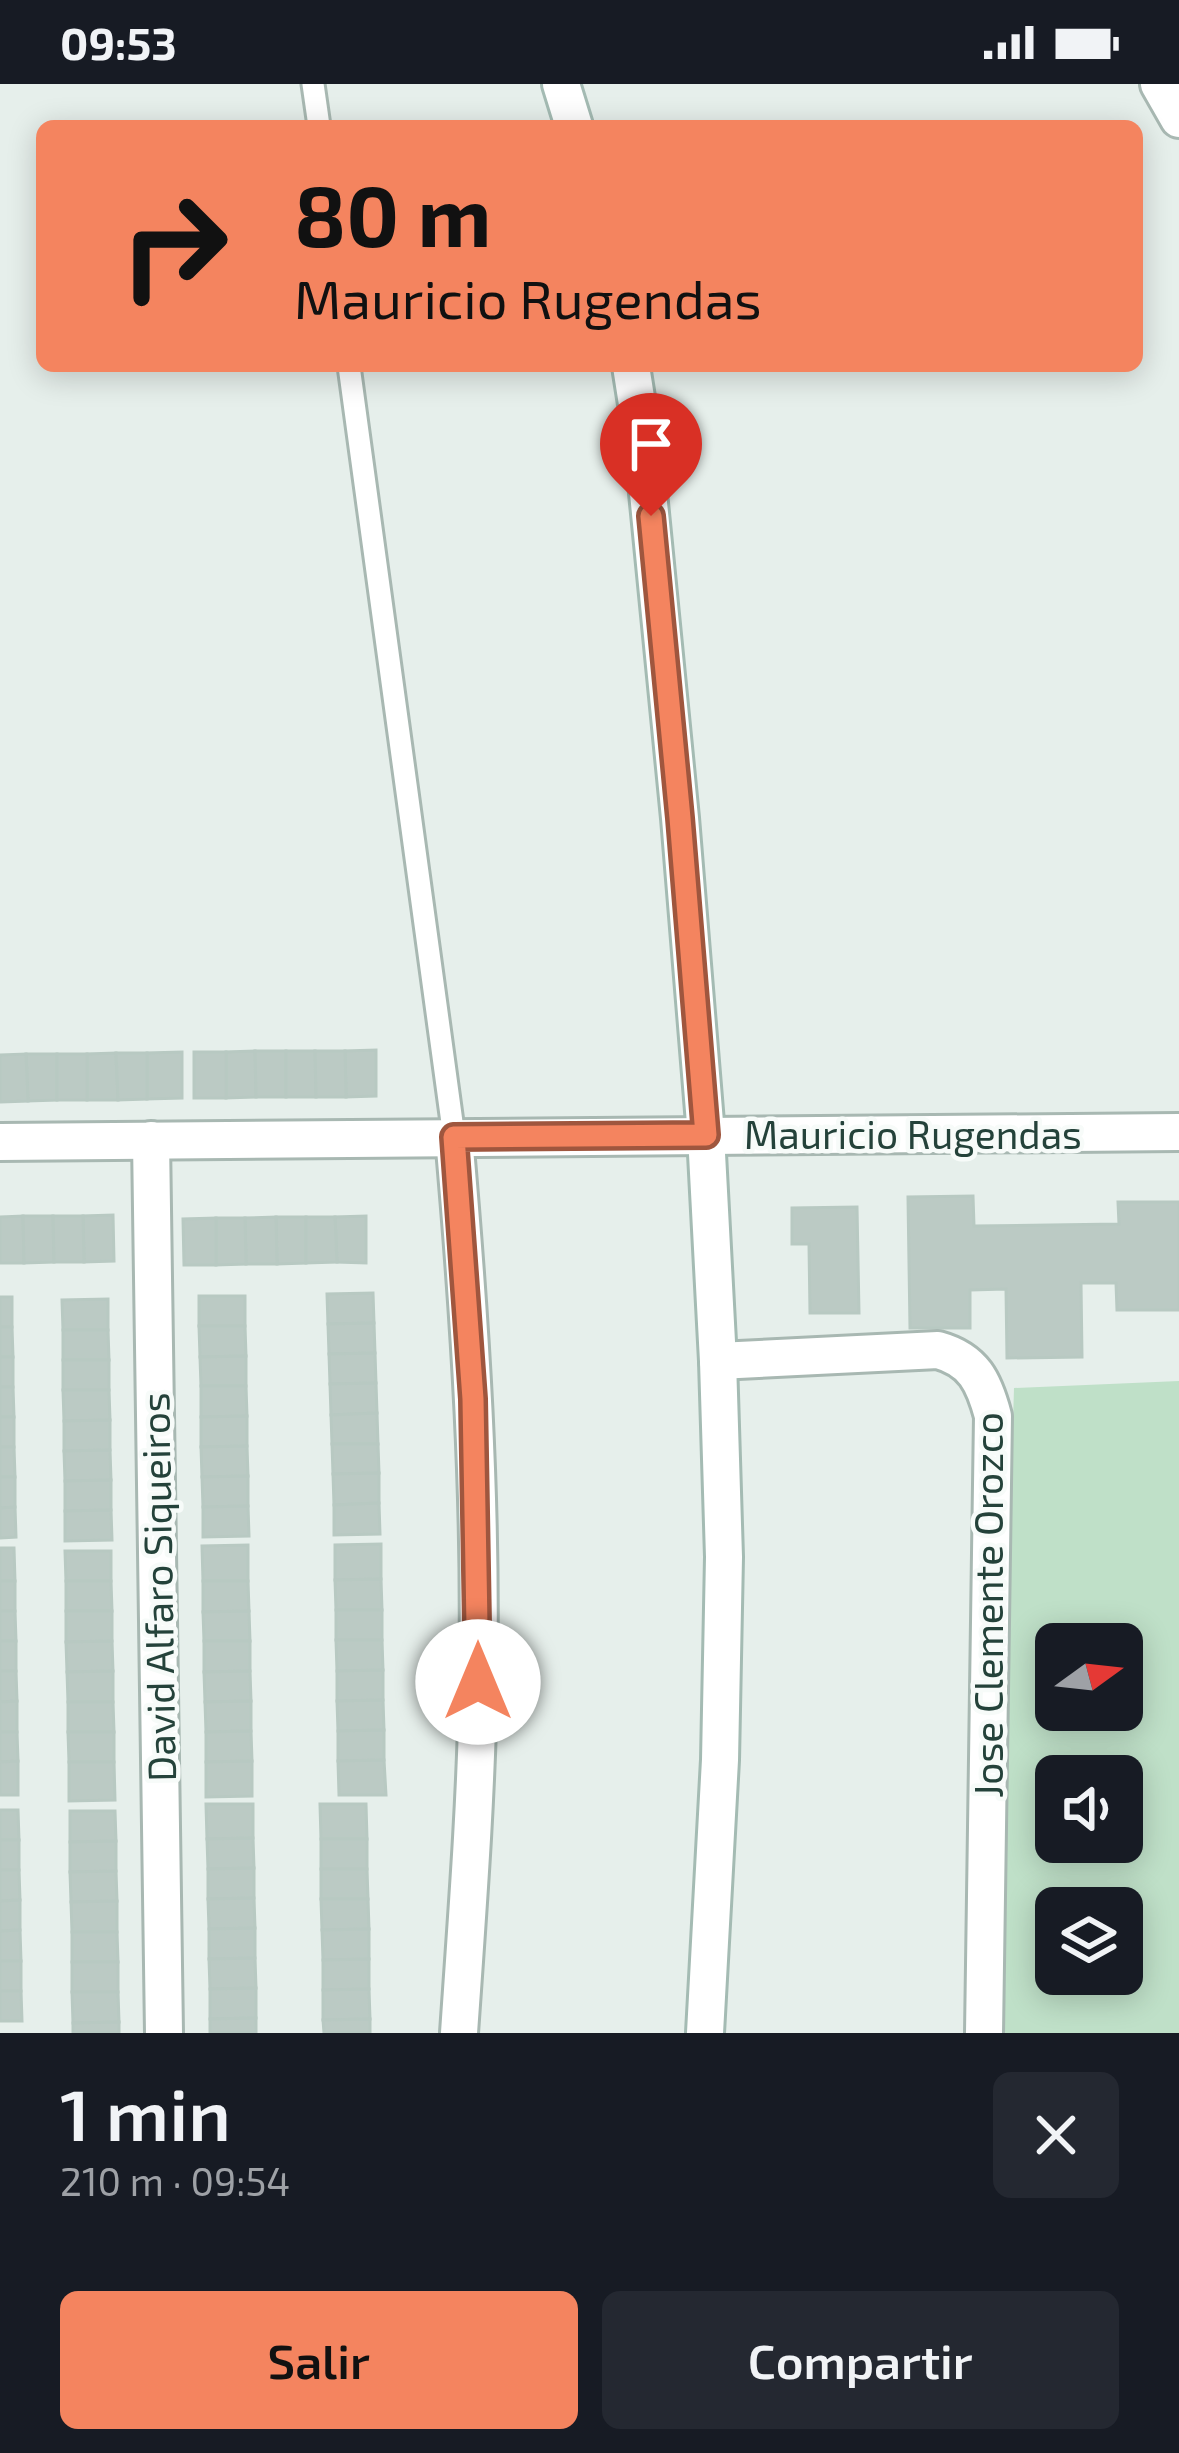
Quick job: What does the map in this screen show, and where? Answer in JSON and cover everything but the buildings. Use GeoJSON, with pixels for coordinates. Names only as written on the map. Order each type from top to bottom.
{"type":"FeatureCollection","features":[{"type":"Feature","properties":{"kind":"street"},"geometry":{"type":"LineString","coordinates":[[561,84],[572,120]]}},
{"type":"Feature","properties":{"kind":"street"},"geometry":{"type":"LineString","coordinates":[[1159,84],[1179,119]]}},
{"type":"Feature","properties":{"kind":"street"},"geometry":{"type":"LineString","coordinates":[[632,372],[655,553],[706,1135],[718,1361],[723,1580],[720,1760],[705,2033]]}},
{"type":"Feature","properties":{"kind":"street","name":"Mauricio Rugendas"},"geometry":{"type":"LineString","coordinates":[[0,1142],[1179,1132]]}},
{"type":"Feature","properties":{"kind":"street"},"geometry":{"type":"LineString","coordinates":[[454,1137],[473,1399],[478,1593],[473,1836],[459,2033]]}},
{"type":"Feature","properties":{"kind":"street","name":"David Alfaro Siqueiros"},"geometry":{"type":"LineString","coordinates":[[151,1140],[164,2033]]}},
{"type":"Feature","properties":{"kind":"street","name":"Jose Clemente Orozco"},"geometry":{"type":"LineString","coordinates":[[718,1361],[938,1350],[967,1363],[987,1394],[993,1416],[984,2033]]}},
{"type":"Feature","properties":{"kind":"lane"},"geometry":{"type":"LineString","coordinates":[[313,84],[318,120]]}},
{"type":"Feature","properties":{"kind":"lane"},"geometry":{"type":"LineString","coordinates":[[350,372],[454,1137]]}},
{"type":"Feature","properties":{"kind":"green space"},"geometry":{"type":"Polygon","coordinates":[[[1179,1381],[1179,2033],[995,2033],[1014,1388],[1179,1381]]]}},
{"type":"Feature","properties":{"kind":"route"},"geometry":{"type":"LineString","coordinates":[[478,1682],[473,1399],[454,1137],[706,1135],[651,516]]}}]}
